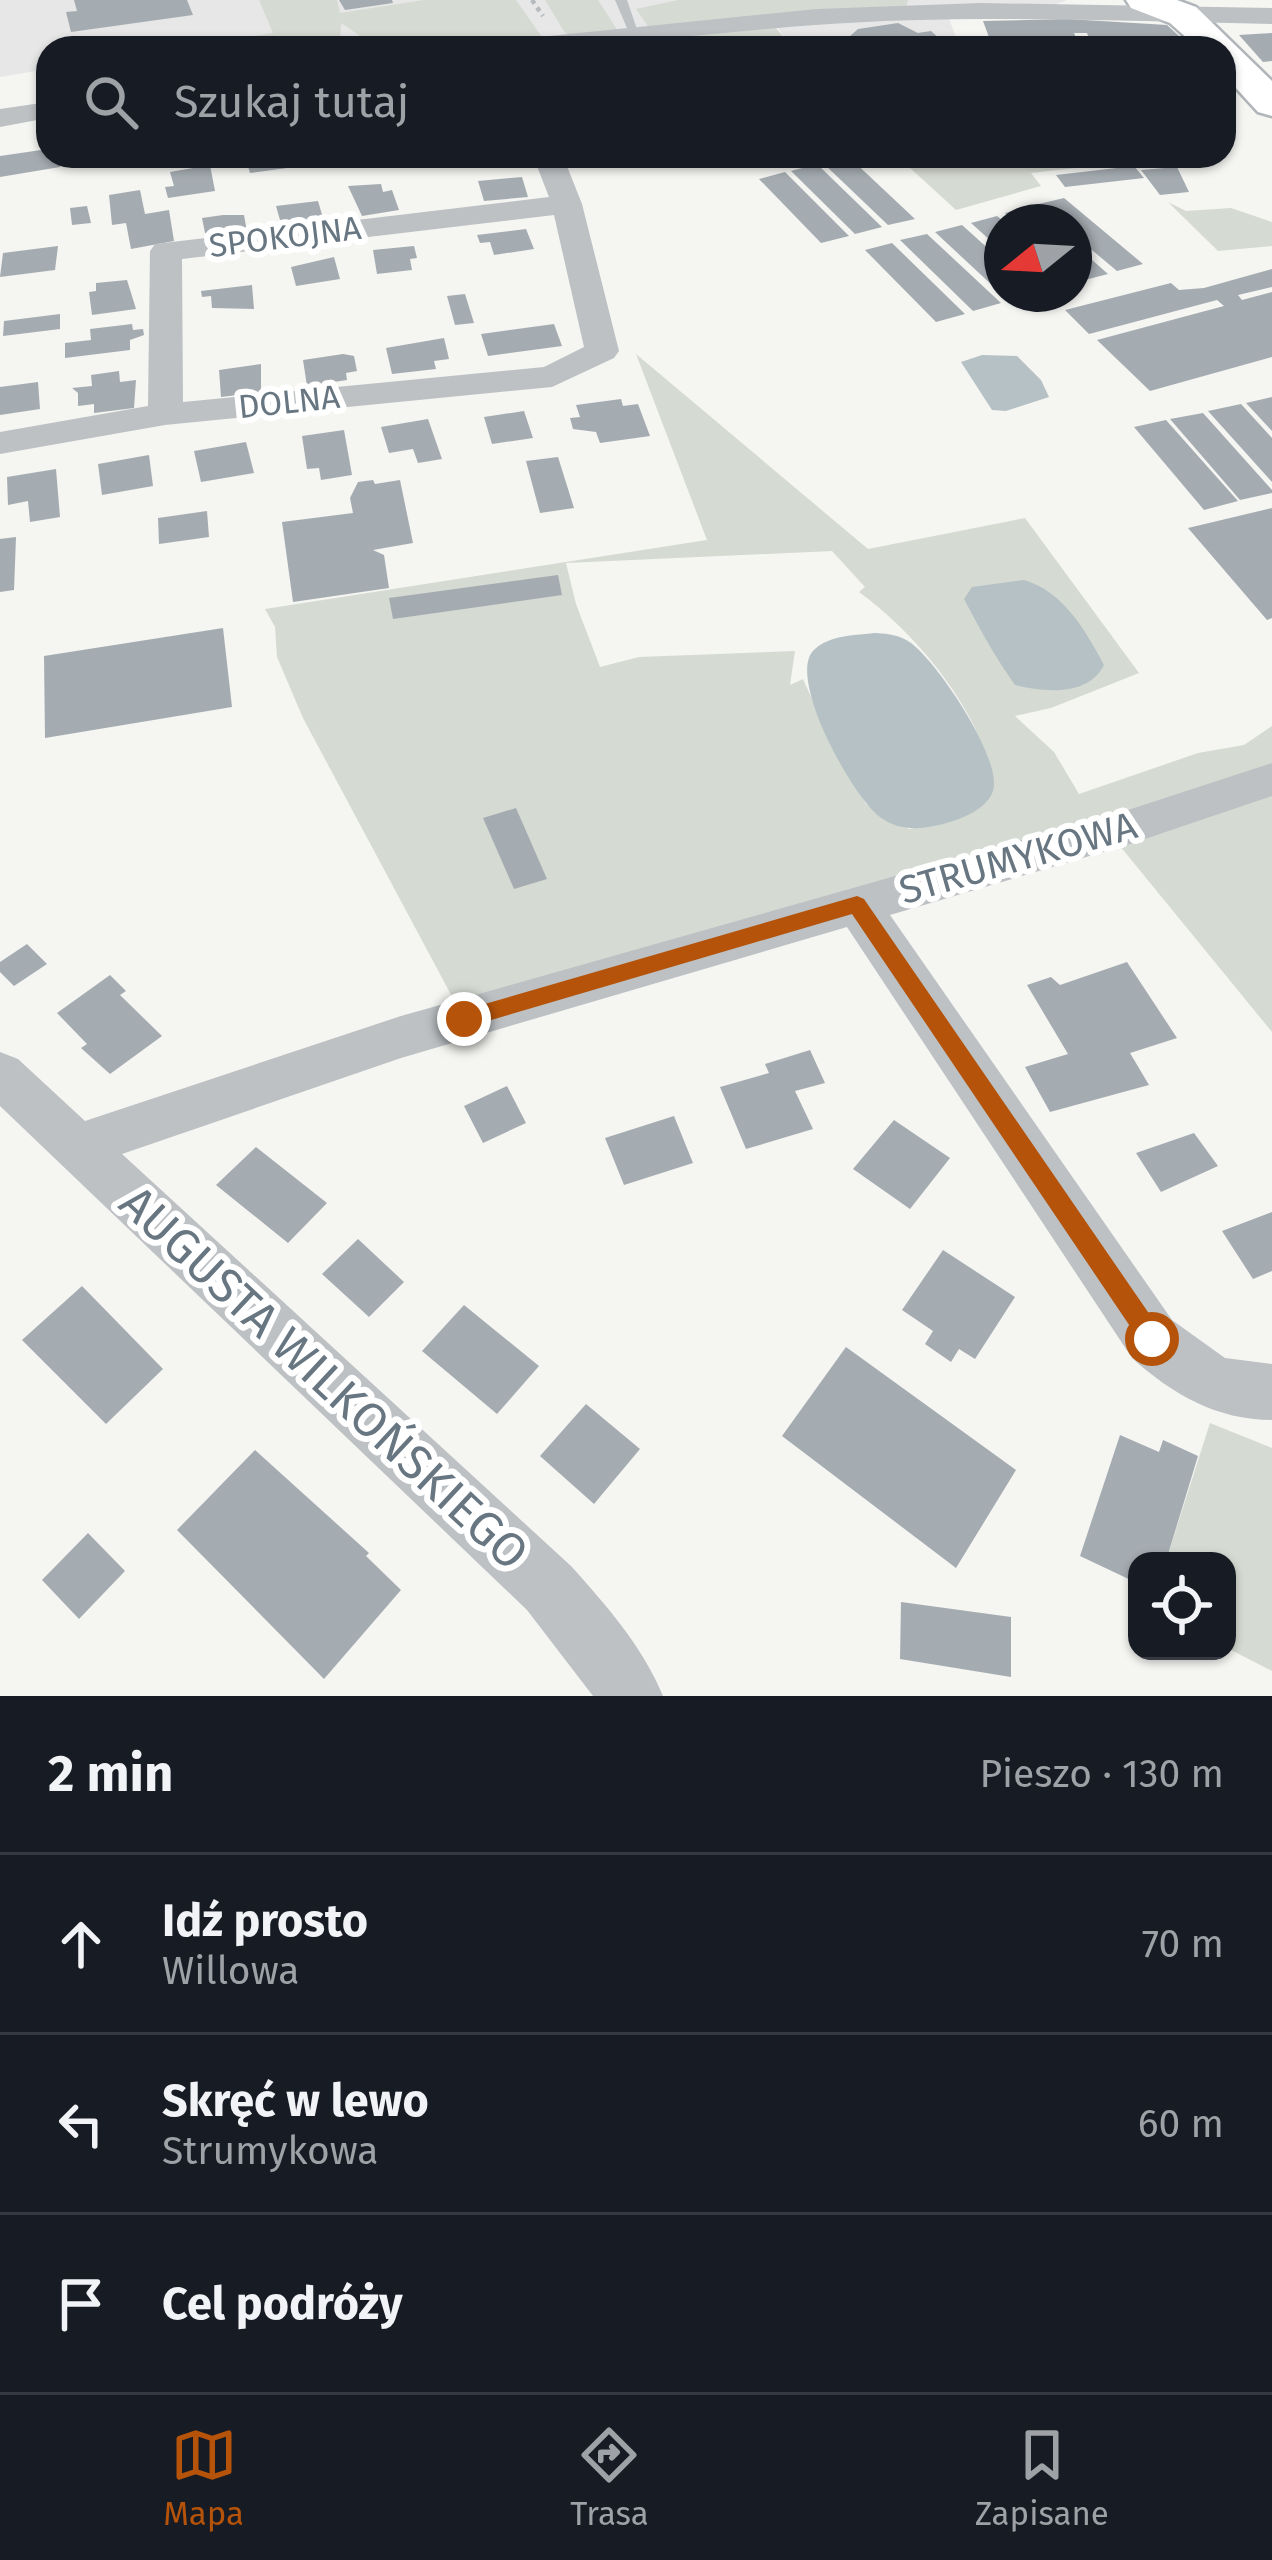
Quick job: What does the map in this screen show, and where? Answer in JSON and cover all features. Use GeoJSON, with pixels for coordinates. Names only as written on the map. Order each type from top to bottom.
{"type":"FeatureCollection","features":[{"type":"Feature","properties":{"kind":"street"},"geometry":{"type":"LineString","coordinates":[[1144,0],[1181,7],[1209,36]]}},
{"type":"Feature","properties":{"kind":"street"},"geometry":{"type":"LineString","coordinates":[[1222,0],[1272,15]]}},
{"type":"Feature","properties":{"kind":"street"},"geometry":{"type":"LineString","coordinates":[[626,36],[817,17],[1054,5],[1181,7],[1272,15]]}},
{"type":"Feature","properties":{"kind":"street"},"geometry":{"type":"LineString","coordinates":[[1236,65],[1272,104]]}},
{"type":"Feature","properties":{"kind":"street"},"geometry":{"type":"LineString","coordinates":[[0,118],[36,112]]}},
{"type":"Feature","properties":{"kind":"street"},"geometry":{"type":"LineString","coordinates":[[552,168],[566,204]]}},
{"type":"Feature","properties":{"kind":"street","name":"DOLNA"},"geometry":{"type":"LineString","coordinates":[[0,443],[165,414],[552,377],[602,351],[566,204]]}},
{"type":"Feature","properties":{"kind":"street","name":"SPOKOJNA"},"geometry":{"type":"LineString","coordinates":[[165,414],[166,251],[566,204]]}},
{"type":"Feature","properties":{"kind":"street","name":"STRUMYKOWA"},"geometry":{"type":"LineString","coordinates":[[76,1147],[401,1037],[1150,821],[1272,779]]}},
{"type":"Feature","properties":{"kind":"street"},"geometry":{"type":"LineString","coordinates":[[857,904],[1152,1339],[1181,1365],[1216,1384],[1272,1392]]}},
{"type":"Feature","properties":{"kind":"street","name":"AUGUSTA WILKOŃSKIEGO"},"geometry":{"type":"LineString","coordinates":[[0,1074],[549,1588],[631,1696]]}},
{"type":"Feature","properties":{"kind":"lane"},"geometry":{"type":"LineString","coordinates":[[620,0],[636,35]]}},
{"type":"Feature","properties":{"kind":"shaded area"},"geometry":{"type":"Polygon","coordinates":[[[0,0],[1067,0],[1041,10],[947,13],[956,36],[784,36],[773,22],[631,36],[36,36],[36,71],[0,77],[0,0]]]}},
{"type":"Feature","properties":{"kind":"shaded area"},"geometry":{"type":"Polygon","coordinates":[[[259,0],[337,0],[340,13],[424,0],[516,0],[541,36],[359,36],[341,23],[340,36],[253,36],[273,33],[259,0]]]}},
{"type":"Feature","properties":{"kind":"shaded area"},"geometry":{"type":"Polygon","coordinates":[[[545,0],[598,0],[618,31],[650,29],[636,9],[678,0],[908,0],[906,8],[776,28],[783,36],[569,36],[545,0]]]}},
{"type":"Feature","properties":{"kind":"shaded area"},"geometry":{"type":"Polygon","coordinates":[[[910,168],[1075,168],[1031,173],[1041,186],[956,210],[910,168]]]}},
{"type":"Feature","properties":{"kind":"shaded area"},"geometry":{"type":"Polygon","coordinates":[[[1168,202],[1186,211],[1231,208],[1272,222],[1272,246],[1218,251],[1168,202]]]}},
{"type":"Feature","properties":{"kind":"shaded area"},"geometry":{"type":"Polygon","coordinates":[[[636,354],[868,549],[1025,518],[1139,673],[1051,708],[1015,716],[1054,752],[1079,794],[1198,753],[1244,745],[1272,726],[1272,779],[464,1019],[303,718],[277,657],[275,627],[265,609],[707,540],[636,354]],[[832,551],[566,563],[600,667],[639,657],[795,651],[790,685],[803,679],[836,753],[866,804],[909,829],[951,821],[994,783],[987,756],[943,676],[903,629],[859,592],[865,587],[832,551]]]}},
{"type":"Feature","properties":{"kind":"shaded area"},"geometry":{"type":"Polygon","coordinates":[[[982,355],[1017,356],[1041,380],[1049,397],[1006,411],[992,410],[961,362],[982,355]]]}},
{"type":"Feature","properties":{"kind":"shaded area"},"geometry":{"type":"Polygon","coordinates":[[[1024,580],[1062,603],[1089,639],[1104,665],[1087,683],[1064,690],[1015,685],[995,654],[964,599],[972,587],[1024,580]]]}},
{"type":"Feature","properties":{"kind":"shaded area"},"geometry":{"type":"Polygon","coordinates":[[[876,633],[903,638],[922,654],[978,735],[988,757],[993,791],[969,814],[932,826],[896,826],[868,805],[839,762],[815,708],[808,663],[815,649],[828,641],[876,633]]]}},
{"type":"Feature","properties":{"kind":"shaded area"},"geometry":{"type":"Polygon","coordinates":[[[1272,788],[1272,1032],[1115,840],[1272,788]]]}},
{"type":"Feature","properties":{"kind":"shaded area"},"geometry":{"type":"Polygon","coordinates":[[[1210,1423],[1272,1448],[1272,1671],[1236,1653],[1236,1552],[1169,1552],[1210,1423]]]}},
{"type":"Feature","properties":{"kind":"building"},"geometry":{"type":"Polygon","coordinates":[[[74,0],[187,0],[193,15],[71,32],[66,12],[77,11],[74,0]]]}},
{"type":"Feature","properties":{"kind":"building"},"geometry":{"type":"Polygon","coordinates":[[[339,0],[392,0],[393,3],[345,10],[339,0]]]}},
{"type":"Feature","properties":{"kind":"building"},"geometry":{"type":"Polygon","coordinates":[[[1068,19],[1167,25],[1179,36],[989,36],[983,21],[1068,19]]]}},
{"type":"Feature","properties":{"kind":"building"},"geometry":{"type":"Polygon","coordinates":[[[898,23],[937,36],[850,36],[858,29],[898,23]]]}},
{"type":"Feature","properties":{"kind":"building"},"geometry":{"type":"Polygon","coordinates":[[[1272,33],[1272,61],[1263,62],[1239,35],[1272,33]]]}},
{"type":"Feature","properties":{"kind":"building"},"geometry":{"type":"Polygon","coordinates":[[[36,151],[36,168],[54,168],[0,177],[0,156],[36,151]]]}},
{"type":"Feature","properties":{"kind":"building"},"geometry":{"type":"Polygon","coordinates":[[[211,168],[215,191],[168,198],[165,187],[174,186],[170,172],[211,168]]]}},
{"type":"Feature","properties":{"kind":"building"},"geometry":{"type":"Polygon","coordinates":[[[248,168],[287,168],[250,173],[248,168]]]}},
{"type":"Feature","properties":{"kind":"building"},"geometry":{"type":"Polygon","coordinates":[[[821,168],[882,227],[855,234],[791,171],[821,168]]]}},
{"type":"Feature","properties":{"kind":"building"},"geometry":{"type":"Polygon","coordinates":[[[828,168],[861,168],[915,219],[888,225],[828,168]]]}},
{"type":"Feature","properties":{"kind":"building"},"geometry":{"type":"Polygon","coordinates":[[[1136,168],[1144,178],[1065,187],[1056,175],[1136,168]]]}},
{"type":"Feature","properties":{"kind":"building"},"geometry":{"type":"Polygon","coordinates":[[[1177,168],[1189,192],[1160,195],[1141,170],[1177,168]]]}},
{"type":"Feature","properties":{"kind":"building"},"geometry":{"type":"Polygon","coordinates":[[[785,172],[849,236],[821,243],[759,179],[785,172]]]}},
{"type":"Feature","properties":{"kind":"building"},"geometry":{"type":"Polygon","coordinates":[[[522,177],[528,197],[484,201],[478,181],[522,177]]]}},
{"type":"Feature","properties":{"kind":"building"},"geometry":{"type":"Polygon","coordinates":[[[381,184],[383,192],[392,190],[399,210],[362,216],[348,186],[381,184]]]}},
{"type":"Feature","properties":{"kind":"building"},"geometry":{"type":"Polygon","coordinates":[[[140,190],[145,214],[169,210],[174,241],[131,249],[126,223],[112,225],[109,195],[140,190]]]}},
{"type":"Feature","properties":{"kind":"building"},"geometry":{"type":"Polygon","coordinates":[[[1064,198],[1071,204],[1039,204],[1064,198]]]}},
{"type":"Feature","properties":{"kind":"building"},"geometry":{"type":"Polygon","coordinates":[[[318,201],[323,218],[282,227],[276,206],[318,201]]]}},
{"type":"Feature","properties":{"kind":"building"},"geometry":{"type":"Polygon","coordinates":[[[87,206],[91,223],[72,225],[70,208],[87,206]]]}},
{"type":"Feature","properties":{"kind":"building"},"geometry":{"type":"Polygon","coordinates":[[[244,215],[247,232],[205,233],[202,218],[244,215]]]}},
{"type":"Feature","properties":{"kind":"building"},"geometry":{"type":"Polygon","coordinates":[[[984,220],[984,235],[971,223],[984,220]]]}},
{"type":"Feature","properties":{"kind":"building"},"geometry":{"type":"Polygon","coordinates":[[[1092,221],[1143,264],[1117,271],[1092,250],[1092,221]]]}},
{"type":"Feature","properties":{"kind":"building"},"geometry":{"type":"Polygon","coordinates":[[[962,225],[984,245],[984,278],[935,232],[962,225]]]}},
{"type":"Feature","properties":{"kind":"building"},"geometry":{"type":"Polygon","coordinates":[[[526,229],[534,249],[494,255],[490,242],[480,243],[477,235],[526,229]]]}},
{"type":"Feature","properties":{"kind":"building"},"geometry":{"type":"Polygon","coordinates":[[[927,234],[984,287],[984,308],[973,311],[900,240],[927,234]]]}},
{"type":"Feature","properties":{"kind":"building"},"geometry":{"type":"Polygon","coordinates":[[[892,243],[965,314],[936,322],[865,250],[892,243]]]}},
{"type":"Feature","properties":{"kind":"building"},"geometry":{"type":"Polygon","coordinates":[[[58,246],[55,270],[0,277],[3,253],[58,246]]]}},
{"type":"Feature","properties":{"kind":"building"},"geometry":{"type":"Polygon","coordinates":[[[414,246],[417,258],[410,259],[412,270],[377,274],[373,250],[414,246]]]}},
{"type":"Feature","properties":{"kind":"building"},"geometry":{"type":"Polygon","coordinates":[[[334,257],[340,279],[296,286],[291,267],[334,257]]]}},
{"type":"Feature","properties":{"kind":"building"},"geometry":{"type":"Polygon","coordinates":[[[1092,260],[1108,274],[1092,278],[1092,260]]]}},
{"type":"Feature","properties":{"kind":"building"},"geometry":{"type":"Polygon","coordinates":[[[1272,269],[1272,287],[1238,295],[1242,300],[1272,292],[1272,357],[1150,391],[1097,340],[1224,306],[1217,300],[1089,334],[1067,312],[1092,312],[1092,303],[1171,283],[1179,290],[1272,269]]]}},
{"type":"Feature","properties":{"kind":"building"},"geometry":{"type":"Polygon","coordinates":[[[127,280],[136,309],[92,315],[89,292],[96,291],[96,283],[127,280]]]}},
{"type":"Feature","properties":{"kind":"building"},"geometry":{"type":"Polygon","coordinates":[[[252,285],[254,309],[212,308],[211,296],[202,297],[201,291],[252,285]]]}},
{"type":"Feature","properties":{"kind":"building"},"geometry":{"type":"Polygon","coordinates":[[[465,294],[474,323],[455,325],[447,296],[465,294]]]}},
{"type":"Feature","properties":{"kind":"building"},"geometry":{"type":"Polygon","coordinates":[[[60,314],[60,329],[3,336],[4,321],[60,314]]]}},
{"type":"Feature","properties":{"kind":"building"},"geometry":{"type":"Polygon","coordinates":[[[132,324],[133,330],[143,329],[144,335],[130,340],[130,350],[65,358],[65,343],[91,340],[90,329],[132,324]]]}},
{"type":"Feature","properties":{"kind":"building"},"geometry":{"type":"Polygon","coordinates":[[[554,324],[562,346],[488,356],[481,334],[554,324]]]}},
{"type":"Feature","properties":{"kind":"building"},"geometry":{"type":"Polygon","coordinates":[[[444,338],[449,359],[434,361],[436,369],[392,374],[386,348],[444,338]]]}},
{"type":"Feature","properties":{"kind":"building"},"geometry":{"type":"Polygon","coordinates":[[[354,356],[357,371],[346,373],[347,380],[307,386],[303,360],[354,356]]]}},
{"type":"Feature","properties":{"kind":"building"},"geometry":{"type":"Polygon","coordinates":[[[261,364],[261,392],[221,397],[219,370],[261,364]]]}},
{"type":"Feature","properties":{"kind":"building"},"geometry":{"type":"Polygon","coordinates":[[[119,371],[120,382],[136,380],[134,408],[94,413],[94,404],[78,406],[78,393],[72,388],[92,386],[91,375],[119,371]]]}},
{"type":"Feature","properties":{"kind":"building"},"geometry":{"type":"Polygon","coordinates":[[[38,382],[40,409],[0,415],[0,387],[38,382]]]}},
{"type":"Feature","properties":{"kind":"building"},"geometry":{"type":"Polygon","coordinates":[[[1272,397],[1272,431],[1246,403],[1272,397]]]}},
{"type":"Feature","properties":{"kind":"building"},"geometry":{"type":"Polygon","coordinates":[[[621,399],[623,406],[638,404],[650,436],[600,443],[596,432],[573,429],[570,418],[580,417],[576,405],[621,399]]]}},
{"type":"Feature","properties":{"kind":"building"},"geometry":{"type":"Polygon","coordinates":[[[1241,404],[1272,438],[1272,482],[1208,411],[1241,404]]]}},
{"type":"Feature","properties":{"kind":"building"},"geometry":{"type":"Polygon","coordinates":[[[524,411],[533,438],[492,444],[484,417],[524,411]]]}},
{"type":"Feature","properties":{"kind":"building"},"geometry":{"type":"Polygon","coordinates":[[[1203,413],[1272,493],[1240,500],[1170,419],[1203,413]]]}},
{"type":"Feature","properties":{"kind":"building"},"geometry":{"type":"Polygon","coordinates":[[[428,419],[442,459],[418,463],[413,449],[389,453],[381,427],[428,419]]]}},
{"type":"Feature","properties":{"kind":"building"},"geometry":{"type":"Polygon","coordinates":[[[1166,420],[1238,501],[1204,510],[1134,427],[1166,420]]]}},
{"type":"Feature","properties":{"kind":"building"},"geometry":{"type":"Polygon","coordinates":[[[344,430],[352,475],[321,480],[319,468],[307,469],[302,436],[344,430]]]}},
{"type":"Feature","properties":{"kind":"building"},"geometry":{"type":"Polygon","coordinates":[[[246,442],[254,473],[201,482],[194,451],[246,442]]]}},
{"type":"Feature","properties":{"kind":"building"},"geometry":{"type":"Polygon","coordinates":[[[149,455],[153,486],[102,495],[98,464],[149,455]]]}},
{"type":"Feature","properties":{"kind":"building"},"geometry":{"type":"Polygon","coordinates":[[[558,457],[574,508],[540,513],[526,461],[558,457]]]}},
{"type":"Feature","properties":{"kind":"building"},"geometry":{"type":"Polygon","coordinates":[[[56,469],[60,517],[30,522],[28,501],[8,505],[7,477],[56,469]]]}},
{"type":"Feature","properties":{"kind":"building"},"geometry":{"type":"Polygon","coordinates":[[[373,480],[375,484],[400,480],[413,543],[373,550],[384,555],[389,588],[293,602],[282,522],[353,513],[350,498],[358,482],[373,480]]]}},
{"type":"Feature","properties":{"kind":"building"},"geometry":{"type":"Polygon","coordinates":[[[1272,508],[1272,618],[1267,620],[1188,528],[1272,508]]]}},
{"type":"Feature","properties":{"kind":"building"},"geometry":{"type":"Polygon","coordinates":[[[207,511],[209,537],[159,544],[158,518],[207,511]]]}},
{"type":"Feature","properties":{"kind":"building"},"geometry":{"type":"Polygon","coordinates":[[[16,537],[14,590],[0,592],[0,539],[16,537]]]}},
{"type":"Feature","properties":{"kind":"building"},"geometry":{"type":"Polygon","coordinates":[[[558,575],[562,595],[393,619],[389,598],[558,575]]]}},
{"type":"Feature","properties":{"kind":"building"},"geometry":{"type":"Polygon","coordinates":[[[223,628],[232,707],[45,738],[44,656],[223,628]]]}},
{"type":"Feature","properties":{"kind":"building"},"geometry":{"type":"Polygon","coordinates":[[[516,808],[547,879],[514,889],[483,818],[516,808]]]}},
{"type":"Feature","properties":{"kind":"building"},"geometry":{"type":"Polygon","coordinates":[[[27,944],[47,964],[14,986],[0,972],[0,962],[27,944]]]}},
{"type":"Feature","properties":{"kind":"building"},"geometry":{"type":"Polygon","coordinates":[[[1127,962],[1177,1038],[1130,1053],[1149,1085],[1050,1112],[1025,1067],[1068,1054],[1027,985],[1051,977],[1060,985],[1127,962]]]}},
{"type":"Feature","properties":{"kind":"building"},"geometry":{"type":"Polygon","coordinates":[[[110,975],[126,991],[120,995],[162,1036],[110,1074],[81,1048],[87,1044],[57,1013],[110,975]]]}},
{"type":"Feature","properties":{"kind":"building"},"geometry":{"type":"Polygon","coordinates":[[[810,1050],[825,1083],[795,1091],[813,1129],[746,1149],[720,1087],[769,1073],[765,1064],[810,1050]]]}},
{"type":"Feature","properties":{"kind":"building"},"geometry":{"type":"Polygon","coordinates":[[[507,1086],[526,1123],[483,1143],[464,1106],[507,1086]]]}},
{"type":"Feature","properties":{"kind":"building"},"geometry":{"type":"Polygon","coordinates":[[[674,1116],[693,1163],[624,1185],[605,1138],[674,1116]]]}},
{"type":"Feature","properties":{"kind":"building"},"geometry":{"type":"Polygon","coordinates":[[[894,1120],[950,1158],[910,1209],[853,1169],[894,1120]]]}},
{"type":"Feature","properties":{"kind":"building"},"geometry":{"type":"Polygon","coordinates":[[[1194,1133],[1218,1166],[1161,1192],[1136,1153],[1194,1133]]]}},
{"type":"Feature","properties":{"kind":"building"},"geometry":{"type":"Polygon","coordinates":[[[256,1147],[327,1203],[288,1243],[216,1185],[256,1147]]]}},
{"type":"Feature","properties":{"kind":"building"},"geometry":{"type":"Polygon","coordinates":[[[1272,1212],[1272,1271],[1253,1279],[1222,1231],[1272,1212]]]}},
{"type":"Feature","properties":{"kind":"building"},"geometry":{"type":"Polygon","coordinates":[[[358,1239],[404,1282],[369,1317],[322,1274],[358,1239]]]}},
{"type":"Feature","properties":{"kind":"building"},"geometry":{"type":"Polygon","coordinates":[[[943,1250],[1015,1297],[975,1359],[959,1349],[951,1362],[925,1344],[933,1331],[902,1310],[943,1250]]]}},
{"type":"Feature","properties":{"kind":"building"},"geometry":{"type":"Polygon","coordinates":[[[82,1286],[163,1369],[106,1424],[22,1340],[82,1286]]]}},
{"type":"Feature","properties":{"kind":"building"},"geometry":{"type":"Polygon","coordinates":[[[464,1305],[539,1366],[497,1414],[422,1351],[464,1305]]]}},
{"type":"Feature","properties":{"kind":"building"},"geometry":{"type":"Polygon","coordinates":[[[846,1347],[1016,1470],[956,1568],[782,1436],[846,1347]]]}},
{"type":"Feature","properties":{"kind":"building"},"geometry":{"type":"Polygon","coordinates":[[[586,1404],[640,1449],[594,1504],[540,1456],[586,1404]]]}},
{"type":"Feature","properties":{"kind":"building"},"geometry":{"type":"Polygon","coordinates":[[[1120,1435],[1159,1452],[1163,1440],[1198,1456],[1169,1552],[1128,1552],[1128,1579],[1080,1556],[1120,1435]]]}},
{"type":"Feature","properties":{"kind":"building"},"geometry":{"type":"Polygon","coordinates":[[[255,1450],[369,1553],[366,1556],[401,1590],[324,1679],[177,1530],[255,1450]]]}},
{"type":"Feature","properties":{"kind":"building"},"geometry":{"type":"Polygon","coordinates":[[[88,1533],[125,1571],[79,1619],[42,1580],[88,1533]]]}},
{"type":"Feature","properties":{"kind":"building"},"geometry":{"type":"Polygon","coordinates":[[[901,1602],[1011,1617],[1011,1677],[900,1659],[901,1602]]]}},
{"type":"Feature","properties":{"kind":"route"},"geometry":{"type":"LineString","coordinates":[[464,1019],[857,904],[1152,1339]]}}]}
